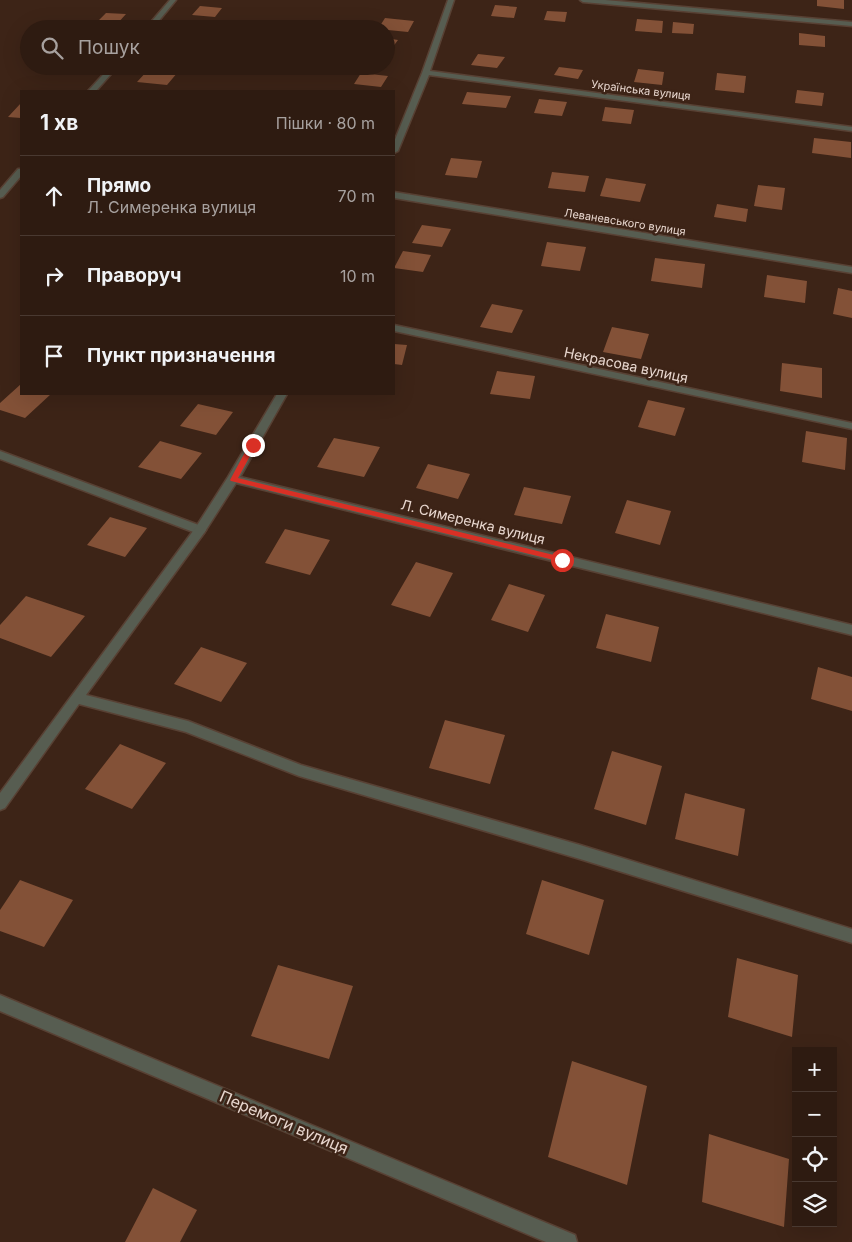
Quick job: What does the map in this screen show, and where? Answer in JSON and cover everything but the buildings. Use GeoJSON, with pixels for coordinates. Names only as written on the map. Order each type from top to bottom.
{"type":"FeatureCollection","features":[{"type":"Feature","properties":{"kind":"street"},"geometry":{"type":"LineString","coordinates":[[156,20],[173,0]]}},
{"type":"Feature","properties":{"kind":"street"},"geometry":{"type":"LineString","coordinates":[[395,149],[426,73],[451,0]]}},
{"type":"Feature","properties":{"kind":"street"},"geometry":{"type":"LineString","coordinates":[[584,0],[852,24]]}},
{"type":"Feature","properties":{"kind":"street","name":"Українська вулиця"},"geometry":{"type":"LineString","coordinates":[[426,73],[852,128]]}},
{"type":"Feature","properties":{"kind":"street"},"geometry":{"type":"LineString","coordinates":[[93,90],[107,75]]}},
{"type":"Feature","properties":{"kind":"street"},"geometry":{"type":"LineString","coordinates":[[0,195],[20,172]]}},
{"type":"Feature","properties":{"kind":"street","name":"Леваневського вулиця"},"geometry":{"type":"LineString","coordinates":[[395,195],[852,270]]}},
{"type":"Feature","properties":{"kind":"street","name":"Некрасова вулиця"},"geometry":{"type":"LineString","coordinates":[[395,328],[478,348],[852,426]]}},
{"type":"Feature","properties":{"kind":"street"},"geometry":{"type":"LineString","coordinates":[[0,804],[200,530],[233,480],[281,395]]}},
{"type":"Feature","properties":{"kind":"street"},"geometry":{"type":"LineString","coordinates":[[0,455],[200,530]]}},
{"type":"Feature","properties":{"kind":"street","name":"Л. Симеренка вулиця"},"geometry":{"type":"LineString","coordinates":[[233,480],[852,630]]}},
{"type":"Feature","properties":{"kind":"street"},"geometry":{"type":"LineString","coordinates":[[76,698],[188,727],[299,770],[580,852],[852,936]]}},
{"type":"Feature","properties":{"kind":"street","name":"Перемоги вулиця"},"geometry":{"type":"LineString","coordinates":[[0,1003],[568,1242]]}},
{"type":"Feature","properties":{"kind":"route"},"geometry":{"type":"LineString","coordinates":[[253,445],[233,480],[562,560]]}}]}
